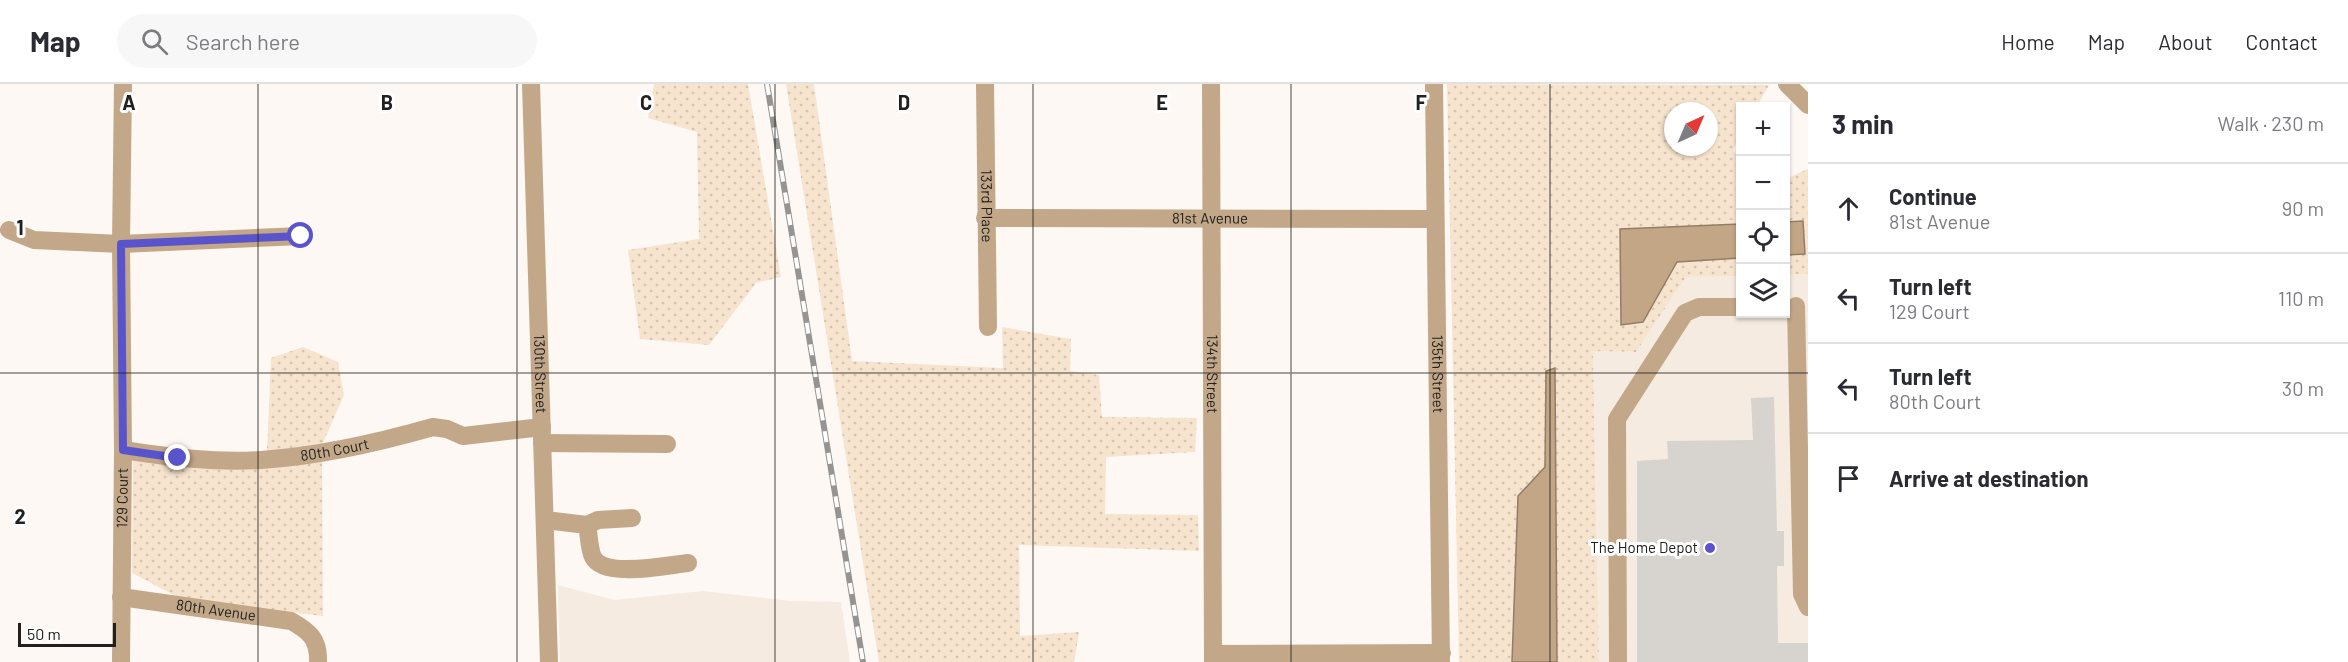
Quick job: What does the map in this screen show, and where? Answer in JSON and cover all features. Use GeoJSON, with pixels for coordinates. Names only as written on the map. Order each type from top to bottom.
{"type":"FeatureCollection","features":[{"type":"Feature","properties":{"kind":"street","name":"129 Court"},"geometry":{"type":"LineString","coordinates":[[121,662],[123,84]]}},
{"type":"Feature","properties":{"kind":"street","name":"130th Street"},"geometry":{"type":"LineString","coordinates":[[531,84],[549,662]]}},
{"type":"Feature","properties":{"kind":"street","name":"133rd Place"},"geometry":{"type":"LineString","coordinates":[[985,84],[988,327]]}},
{"type":"Feature","properties":{"kind":"street","name":"134th Street"},"geometry":{"type":"LineString","coordinates":[[1210,84],[1213,658]]}},
{"type":"Feature","properties":{"kind":"street","name":"135th Street"},"geometry":{"type":"LineString","coordinates":[[1434,84],[1442,658]]}},
{"type":"Feature","properties":{"kind":"street"},"geometry":{"type":"LineString","coordinates":[[1787,84],[1808,105]]}},
{"type":"Feature","properties":{"kind":"street","name":"81st Avenue"},"geometry":{"type":"LineString","coordinates":[[985,218],[1435,219]]}},
{"type":"Feature","properties":{"kind":"street"},"geometry":{"type":"LineString","coordinates":[[9,230],[34,240],[121,244],[301,236]]}},
{"type":"Feature","properties":{"kind":"street"},"geometry":{"type":"LineString","coordinates":[[1796,306],[1802,594],[1808,607]]}},
{"type":"Feature","properties":{"kind":"street"},"geometry":{"type":"LineString","coordinates":[[1618,662],[1617,419],[1685,313],[1699,307],[1736,307]]}},
{"type":"Feature","properties":{"kind":"street","name":"80th Court"},"geometry":{"type":"LineString","coordinates":[[123,450],[178,458],[260,460],[342,450],[433,427],[447,429],[463,436],[542,435],[667,444]]}},
{"type":"Feature","properties":{"kind":"street"},"geometry":{"type":"LineString","coordinates":[[545,519],[587,525],[598,520],[632,518]]}},
{"type":"Feature","properties":{"kind":"street"},"geometry":{"type":"LineString","coordinates":[[587,525],[593,557],[606,568],[624,570],[688,563]]}},
{"type":"Feature","properties":{"kind":"street","name":"80th Avenue"},"geometry":{"type":"LineString","coordinates":[[121,597],[291,621],[309,631],[318,651],[318,662]]}},
{"type":"Feature","properties":{"kind":"street"},"geometry":{"type":"LineString","coordinates":[[1213,658],[1442,658]]}},
{"type":"Feature","properties":{"kind":"shaded area"},"geometry":{"type":"Polygon","coordinates":[[[654,84],[748,84],[781,277],[756,283],[709,345],[640,339],[628,250],[699,239],[697,132],[648,118],[654,84]]]}},
{"type":"Feature","properties":{"kind":"shaded area"},"geometry":{"type":"Polygon","coordinates":[[[786,84],[814,84],[852,361],[1003,368],[1002,327],[1071,339],[1070,371],[1099,375],[1102,417],[1197,418],[1195,452],[1106,457],[1105,514],[1198,515],[1199,551],[1019,545],[1020,636],[1079,632],[1074,662],[879,662],[786,84]]]}},
{"type":"Feature","properties":{"kind":"shaded area"},"geometry":{"type":"Polygon","coordinates":[[[1447,84],[1769,85],[1759,102],[1736,102],[1736,144],[1733,150],[1736,154],[1736,276],[1686,277],[1636,352],[1593,351],[1599,662],[1459,662],[1447,84]]]}},
{"type":"Feature","properties":{"kind":"shaded area"},"geometry":{"type":"Polygon","coordinates":[[[1808,169],[1808,274],[1790,275],[1790,177],[1808,169]]]}},
{"type":"Feature","properties":{"kind":"shaded area"},"geometry":{"type":"Polygon","coordinates":[[[1803,221],[1805,254],[1790,255],[1790,222],[1803,221]]]}},
{"type":"Feature","properties":{"kind":"shaded area"},"geometry":{"type":"Polygon","coordinates":[[[1736,224],[1736,258],[1677,262],[1643,322],[1621,325],[1620,229],[1736,224]]]}},
{"type":"Feature","properties":{"kind":"shaded area"},"geometry":{"type":"Polygon","coordinates":[[[1808,274],[1808,662],[1599,662],[1593,351],[1636,352],[1686,277],[1736,276],[1736,318],[1790,318],[1790,275],[1808,274]]]}},
{"type":"Feature","properties":{"kind":"shaded area"},"geometry":{"type":"Polygon","coordinates":[[[303,347],[338,362],[344,395],[322,445],[323,616],[185,601],[132,573],[133,460],[267,452],[271,358],[303,347]]]}},
{"type":"Feature","properties":{"kind":"shaded area"},"geometry":{"type":"Polygon","coordinates":[[[1555,368],[1557,662],[1512,662],[1518,496],[1545,467],[1546,371],[1555,368]]]}},
{"type":"Feature","properties":{"kind":"shaded area"},"geometry":{"type":"Polygon","coordinates":[[[558,585],[614,600],[703,591],[790,601],[841,602],[850,662],[560,662],[558,585]]]}},
{"type":"Feature","properties":{"kind":"building","name":"The Home Depot"},"geometry":{"type":"Polygon","coordinates":[[[1774,397],[1777,531],[1784,531],[1784,566],[1777,566],[1778,643],[1808,643],[1808,662],[1637,662],[1637,461],[1668,459],[1667,441],[1753,440],[1751,398],[1774,397]]]}},
{"type":"Feature","properties":{"kind":"railway"},"geometry":{"type":"LineString","coordinates":[[767,84],[863,662]]}},
{"type":"Feature","properties":{"kind":"place","name":"The Home Depot"},"geometry":{"type":"Point","coordinates":[1710,548]}},
{"type":"Feature","properties":{"kind":"route"},"geometry":{"type":"LineString","coordinates":[[178,458],[123,450],[121,244],[301,236]]}}]}
